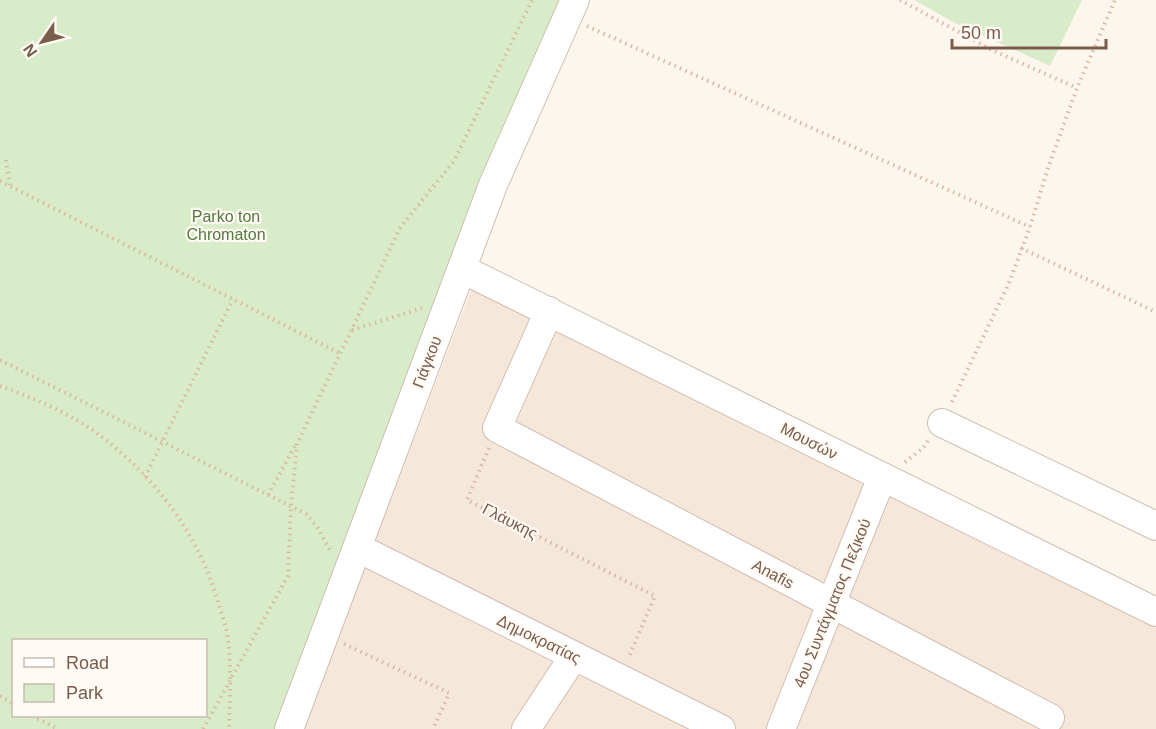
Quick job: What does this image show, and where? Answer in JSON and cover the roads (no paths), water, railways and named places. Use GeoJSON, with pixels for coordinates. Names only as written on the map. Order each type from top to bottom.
{"type":"FeatureCollection","features":[{"type":"Feature","properties":{"kind":"street","name":"Γιάγκου"},"geometry":{"type":"LineString","coordinates":[[289,729],[493,184],[572,8]]}},
{"type":"Feature","properties":{"kind":"street","name":"Μουσών"},"geometry":{"type":"LineString","coordinates":[[462,269],[1156,612]]}},
{"type":"Feature","properties":{"kind":"street","name":"Anafis"},"geometry":{"type":"LineString","coordinates":[[549,311],[497,428],[1050,718]]}},
{"type":"Feature","properties":{"kind":"street"},"geometry":{"type":"LineString","coordinates":[[942,423],[1156,526]]}},
{"type":"Feature","properties":{"kind":"street","name":"4ου Συντάγματος Πεζικού"},"geometry":{"type":"LineString","coordinates":[[781,729],[882,477]]}},
{"type":"Feature","properties":{"kind":"street","name":"Δημοκρατίας"},"geometry":{"type":"LineString","coordinates":[[358,548],[721,729]]}},
{"type":"Feature","properties":{"kind":"street"},"geometry":{"type":"LineString","coordinates":[[526,729],[574,656]]}},
{"type":"Feature","properties":{"kind":"park label","name":"Parko ton Chromaton"},"geometry":{"type":"Point","coordinates":[226,225]}}]}
